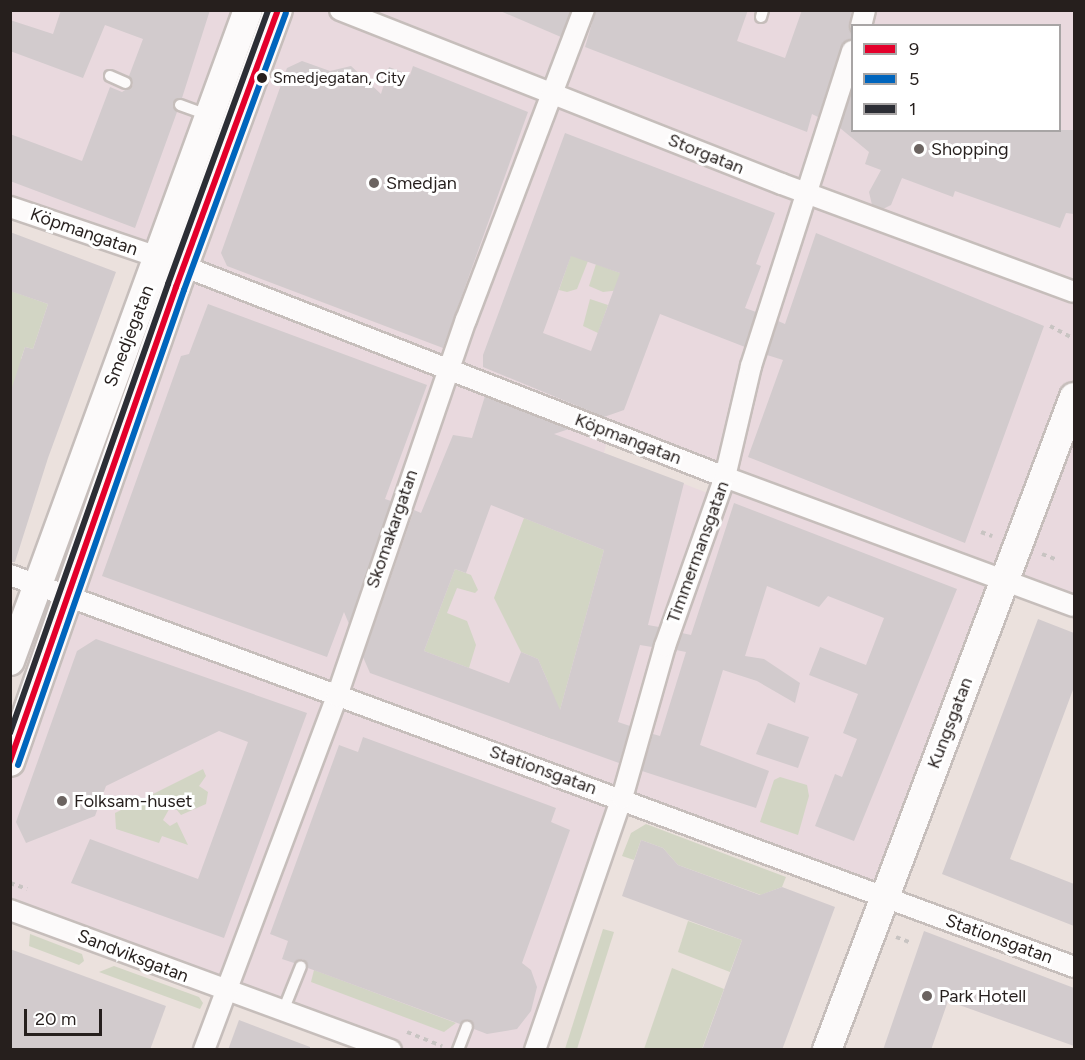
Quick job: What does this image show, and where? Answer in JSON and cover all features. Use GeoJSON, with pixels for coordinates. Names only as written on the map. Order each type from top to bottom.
{"type":"FeatureCollection","features":[{"type":"Feature","properties":{"kind":"main road","name":"Smedjegatan"},"geometry":{"type":"LineString","coordinates":[[10,762],[67,597],[171,261],[210,116],[248,10]]}},
{"type":"Feature","properties":{"kind":"main road","name":"Smedjegatan"},"geometry":{"type":"LineString","coordinates":[[10,662],[23,580],[171,261],[278,10]]}},
{"type":"Feature","properties":{"kind":"main road","name":"Kungsgatan"},"geometry":{"type":"LineString","coordinates":[[826,1050],[1074,397]]}},
{"type":"Feature","properties":{"kind":"street","name":"Storgatan"},"geometry":{"type":"LineString","coordinates":[[340,10],[808,193],[1074,292]]}},
{"type":"Feature","properties":{"kind":"street","name":"Skomakargatan"},"geometry":{"type":"LineString","coordinates":[[204,1050],[337,696],[449,370],[556,93],[584,10]]}},
{"type":"Feature","properties":{"kind":"street","name":"Timmermansgatan"},"geometry":{"type":"LineString","coordinates":[[535,1050],[622,798],[664,646],[725,477],[751,366],[851,54]]}},
{"type":"Feature","properties":{"kind":"street","name":"Köpmangatan"},"geometry":{"type":"LineString","coordinates":[[10,207],[171,261],[725,477],[1074,606]]}},
{"type":"Feature","properties":{"kind":"street","name":"Stationsgatan"},"geometry":{"type":"LineString","coordinates":[[23,580],[622,798],[1074,967]]}},
{"type":"Feature","properties":{"kind":"street","name":"Sandviksgatan"},"geometry":{"type":"LineString","coordinates":[[10,910],[225,991],[391,1050]]}},
{"type":"Feature","properties":{"kind":"lane"},"geometry":{"type":"LineString","coordinates":[[110,76],[126,83]]}},
{"type":"Feature","properties":{"kind":"lane"},"geometry":{"type":"LineString","coordinates":[[180,105],[210,116]]}},
{"type":"Feature","properties":{"kind":"lane"},"geometry":{"type":"LineString","coordinates":[[283,1011],[301,966]]}},
{"type":"Feature","properties":{"kind":"lane"},"geometry":{"type":"LineString","coordinates":[[458,1050],[466,1026]]}},
{"type":"Feature","properties":{"kind":"path"},"geometry":{"type":"LineString","coordinates":[[1050,326],[1074,339]]}},
{"type":"Feature","properties":{"kind":"shaded area"},"geometry":{"type":"Polygon","coordinates":[[[11,11],[1074,11],[1074,606],[1006,580],[885,895],[622,798],[536,1049],[389,1049],[11,909],[11,764],[183,266],[11,206],[11,11]],[[609,433],[604,453],[718,497],[725,477],[609,433]]]}},
{"type":"Feature","properties":{"kind":"green space"},"geometry":{"type":"Polygon","coordinates":[[[571,255],[588,261],[577,289],[567,292],[559,290],[571,255]]]}},
{"type":"Feature","properties":{"kind":"green space"},"geometry":{"type":"Polygon","coordinates":[[[596,264],[655,286],[603,292],[589,286],[596,264]]]}},
{"type":"Feature","properties":{"kind":"green space"},"geometry":{"type":"Polygon","coordinates":[[[11,291],[48,304],[33,349],[25,347],[21,359],[29,363],[11,394],[11,291]]]}},
{"type":"Feature","properties":{"kind":"green space"},"geometry":{"type":"Polygon","coordinates":[[[590,299],[608,305],[598,333],[583,326],[590,299]]]}},
{"type":"Feature","properties":{"kind":"green space"},"geometry":{"type":"Polygon","coordinates":[[[524,518],[604,550],[552,739],[529,730],[548,682],[538,659],[521,652],[494,598],[524,518]]]}},
{"type":"Feature","properties":{"kind":"green space"},"geometry":{"type":"Polygon","coordinates":[[[455,569],[471,575],[478,590],[475,593],[457,588],[447,613],[467,621],[476,645],[469,668],[424,651],[455,569]]]}},
{"type":"Feature","properties":{"kind":"green space"},"geometry":{"type":"Polygon","coordinates":[[[203,769],[206,776],[199,786],[208,792],[206,804],[181,815],[172,804],[163,820],[170,826],[177,822],[188,845],[162,836],[159,843],[116,829],[115,813],[203,769]]]}},
{"type":"Feature","properties":{"kind":"green space"},"geometry":{"type":"Polygon","coordinates":[[[780,777],[807,785],[809,796],[798,835],[760,822],[774,780],[780,777]]]}},
{"type":"Feature","properties":{"kind":"green space"},"geometry":{"type":"Polygon","coordinates":[[[646,824],[786,877],[782,887],[761,895],[678,865],[663,848],[641,840],[634,860],[622,856],[631,833],[646,824]]]}},
{"type":"Feature","properties":{"kind":"green space"},"geometry":{"type":"Polygon","coordinates":[[[688,921],[742,940],[730,972],[678,952],[688,921]]]}},
{"type":"Feature","properties":{"kind":"green space"},"geometry":{"type":"Polygon","coordinates":[[[603,929],[614,932],[577,1049],[565,1049],[603,929]]]}},
{"type":"Feature","properties":{"kind":"green space"},"geometry":{"type":"Polygon","coordinates":[[[30,934],[82,954],[84,961],[79,965],[29,946],[30,934]]]}},
{"type":"Feature","properties":{"kind":"green space"},"geometry":{"type":"Polygon","coordinates":[[[114,966],[199,997],[203,1003],[200,1009],[99,972],[114,966]]]}},
{"type":"Feature","properties":{"kind":"green space"},"geometry":{"type":"Polygon","coordinates":[[[672,968],[724,989],[702,1049],[644,1049],[672,968]]]}},
{"type":"Feature","properties":{"kind":"green space"},"geometry":{"type":"Polygon","coordinates":[[[314,970],[456,1023],[444,1032],[311,982],[314,970]]]}},
{"type":"Feature","properties":{"kind":"building"},"geometry":{"type":"Polygon","coordinates":[[[61,10],[210,10],[182,98],[173,103],[177,112],[135,228],[10,181],[10,134],[82,161],[110,87],[122,92],[133,85],[129,76],[143,39],[105,25],[83,78],[10,51],[10,20],[53,34],[61,10]]]}},
{"type":"Feature","properties":{"kind":"building"},"geometry":{"type":"Polygon","coordinates":[[[498,10],[571,10],[561,37],[498,10]]]}},
{"type":"Feature","properties":{"kind":"building"},"geometry":{"type":"Polygon","coordinates":[[[596,10],[748,10],[737,41],[785,58],[802,10],[852,10],[849,24],[851,40],[841,47],[818,117],[812,114],[807,132],[585,47],[596,10]]]}},
{"type":"Feature","properties":{"kind":"building","name":"Smedjan"},"geometry":{"type":"Polygon","coordinates":[[[302,61],[330,71],[351,66],[381,94],[389,67],[410,75],[413,66],[528,112],[443,348],[227,266],[221,253],[287,68],[302,61]]]}},
{"type":"Feature","properties":{"kind":"building"},"geometry":{"type":"Polygon","coordinates":[[[851,92],[851,132],[1061,132],[1061,130],[1074,130],[1074,214],[1066,213],[1060,228],[955,191],[953,197],[902,178],[891,205],[883,209],[872,205],[869,192],[881,170],[865,164],[869,152],[840,128],[851,92]]]}},
{"type":"Feature","properties":{"kind":"building"},"geometry":{"type":"Polygon","coordinates":[[[565,133],[775,213],[756,264],[761,266],[745,308],[756,312],[745,347],[660,314],[624,410],[604,417],[483,367],[483,355],[565,133]],[[571,256],[543,333],[591,351],[620,273],[571,256]]]}},
{"type":"Feature","properties":{"kind":"building"},"geometry":{"type":"Polygon","coordinates":[[[10,232],[116,272],[48,458],[15,562],[10,562],[10,394],[25,347],[33,349],[48,304],[10,291],[10,232]]]}},
{"type":"Feature","properties":{"kind":"building"},"geometry":{"type":"Polygon","coordinates":[[[816,233],[1044,326],[965,543],[748,457],[783,360],[767,355],[778,321],[785,324],[816,233]]]}},
{"type":"Feature","properties":{"kind":"building"},"geometry":{"type":"Polygon","coordinates":[[[208,304],[427,385],[385,499],[391,501],[349,624],[344,612],[327,657],[102,576],[181,356],[189,354],[208,304]]]}},
{"type":"Feature","properties":{"kind":"building"},"geometry":{"type":"Polygon","coordinates":[[[485,396],[569,429],[554,434],[684,483],[648,625],[659,627],[652,647],[640,645],[618,722],[630,726],[619,763],[370,673],[363,657],[414,510],[421,513],[453,435],[472,438],[485,396]],[[491,505],[466,573],[455,569],[424,651],[509,683],[521,652],[538,659],[560,710],[604,550],[491,505]]]}},
{"type":"Feature","properties":{"kind":"building"},"geometry":{"type":"Polygon","coordinates":[[[734,503],[957,589],[854,841],[815,826],[835,774],[842,777],[857,739],[843,733],[858,694],[809,675],[820,647],[866,665],[884,618],[828,596],[819,607],[767,586],[745,656],[764,659],[800,683],[795,703],[757,681],[723,670],[700,745],[769,771],[756,808],[642,771],[653,734],[660,736],[686,652],[676,650],[682,633],[691,635],[734,503]]]}},
{"type":"Feature","properties":{"kind":"building"},"geometry":{"type":"Polygon","coordinates":[[[1038,619],[1074,633],[1074,687],[1010,859],[1074,884],[1074,926],[942,874],[1038,619]]]}},
{"type":"Feature","properties":{"kind":"building","name":"Folksam-huset"},"geometry":{"type":"Polygon","coordinates":[[[96,639],[307,713],[224,938],[71,883],[90,839],[198,879],[248,742],[219,731],[106,786],[95,816],[26,843],[16,822],[77,651],[96,639]]]}},
{"type":"Feature","properties":{"kind":"building"},"geometry":{"type":"Polygon","coordinates":[[[768,723],[809,737],[798,768],[756,754],[768,723]]]}},
{"type":"Feature","properties":{"kind":"building"},"geometry":{"type":"Polygon","coordinates":[[[363,737],[556,808],[551,822],[570,830],[522,963],[531,970],[537,987],[531,1011],[517,1029],[487,1034],[474,1029],[469,1020],[460,1024],[308,968],[303,959],[294,963],[282,959],[288,941],[270,934],[339,745],[358,752],[363,737]]]}},
{"type":"Feature","properties":{"kind":"building"},"geometry":{"type":"Polygon","coordinates":[[[641,840],[663,848],[678,865],[760,895],[782,887],[835,907],[782,1050],[702,1050],[742,940],[622,896],[641,840]]]}},
{"type":"Feature","properties":{"kind":"building"},"geometry":{"type":"Polygon","coordinates":[[[924,931],[1074,988],[1074,1046],[948,1001],[931,1050],[883,1050],[924,931]]]}},
{"type":"Feature","properties":{"kind":"building"},"geometry":{"type":"Polygon","coordinates":[[[10,949],[166,1006],[150,1050],[10,1050],[10,949]]]}},
{"type":"Feature","properties":{"kind":"building"},"geometry":{"type":"Polygon","coordinates":[[[239,1020],[310,1047],[310,1050],[228,1050],[239,1020]]]}},
{"type":"Feature","properties":{"kind":"transit line","name":"1"},"geometry":{"type":"LineString","coordinates":[[10,733],[168,284],[268,10]]}},
{"type":"Feature","properties":{"kind":"transit line","name":"9"},"geometry":{"type":"LineString","coordinates":[[10,761],[176,287],[278,10]]}},
{"type":"Feature","properties":{"kind":"transit line","name":"5"},"geometry":{"type":"LineString","coordinates":[[18,765],[184,290],[286,13]]}},
{"type":"Feature","properties":{"kind":"place","name":"Smedjegatan, City"},"geometry":{"type":"Point","coordinates":[262,78]}},
{"type":"Feature","properties":{"kind":"place","name":"Shopping"},"geometry":{"type":"Point","coordinates":[919,149]}},
{"type":"Feature","properties":{"kind":"place","name":"Smedjan"},"geometry":{"type":"Point","coordinates":[374,183]}},
{"type":"Feature","properties":{"kind":"place","name":"Folksam-huset"},"geometry":{"type":"Point","coordinates":[62,801]}},
{"type":"Feature","properties":{"kind":"place","name":"Park Hotell"},"geometry":{"type":"Point","coordinates":[927,996]}}]}
